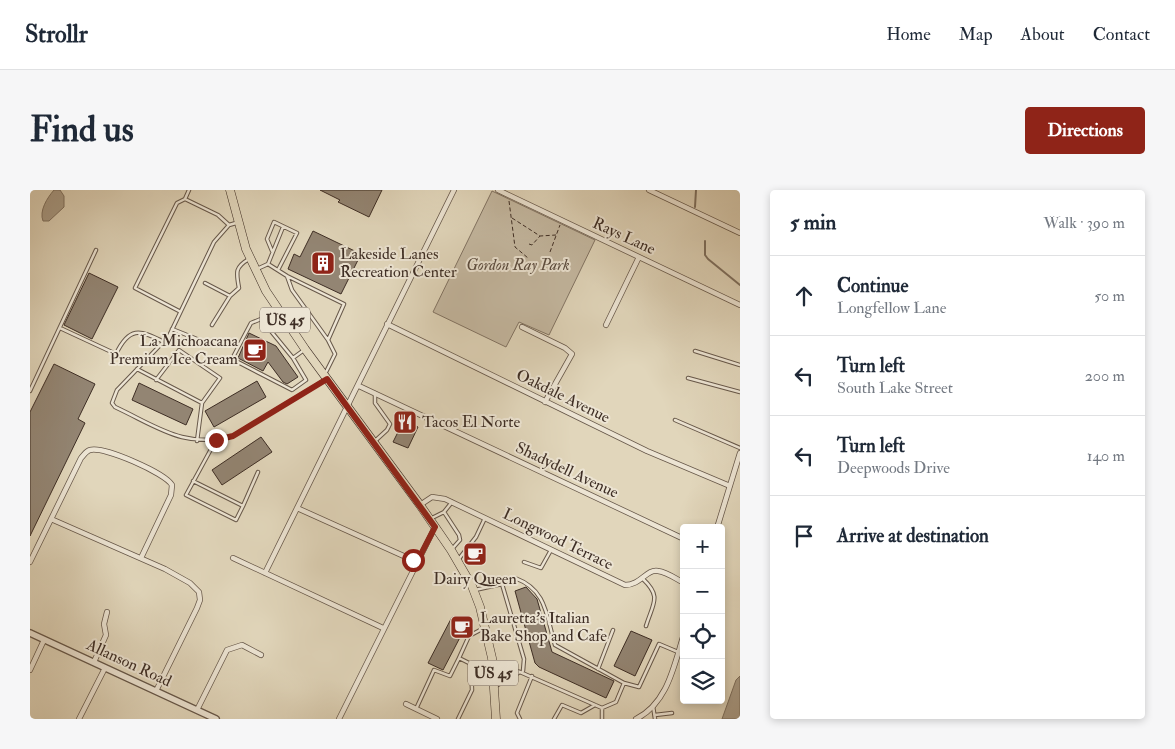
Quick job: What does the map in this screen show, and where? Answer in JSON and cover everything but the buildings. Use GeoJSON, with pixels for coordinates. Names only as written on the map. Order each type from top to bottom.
{"type":"FeatureCollection","features":[{"type":"Feature","properties":{"kind":"main road","name":"US 45"},"geometry":{"type":"LineString","coordinates":[[230,190],[238,223],[251,258],[277,307],[305,349],[433,523],[474,590],[493,664],[496,719]]}},
{"type":"Feature","properties":{"kind":"street"},"geometry":{"type":"LineString","coordinates":[[265,573],[359,386],[387,324],[454,190]]}},
{"type":"Feature","properties":{"kind":"street","name":"Rays Lane"},"geometry":{"type":"LineString","coordinates":[[498,190],[740,305]]}},
{"type":"Feature","properties":{"kind":"street"},"geometry":{"type":"LineString","coordinates":[[649,190],[740,233]]}},
{"type":"Feature","properties":{"kind":"street"},"geometry":{"type":"LineString","coordinates":[[606,325],[639,257]]}},
{"type":"Feature","properties":{"kind":"street","name":"Oakdale Avenue"},"geometry":{"type":"LineString","coordinates":[[387,324],[647,451],[730,486]]}},
{"type":"Feature","properties":{"kind":"street"},"geometry":{"type":"LineString","coordinates":[[522,326],[572,354],[545,402]]}},
{"type":"Feature","properties":{"kind":"street","name":"Shadydell Avenue"},"geometry":{"type":"LineString","coordinates":[[359,386],[680,537]]}},
{"type":"Feature","properties":{"kind":"street"},"geometry":{"type":"LineString","coordinates":[[30,562],[84,454],[89,450],[97,449],[148,469],[170,481],[171,495],[141,558]]}},
{"type":"Feature","properties":{"kind":"street"},"geometry":{"type":"LineString","coordinates":[[718,524],[740,453]]}},
{"type":"Feature","properties":{"kind":"street","name":"Longwood Terrace"},"geometry":{"type":"LineString","coordinates":[[420,505],[432,497],[452,502],[625,585],[632,585],[643,579],[650,572],[657,571],[680,581]]}},
{"type":"Feature","properties":{"kind":"street"},"geometry":{"type":"LineString","coordinates":[[297,508],[417,562]]}},
{"type":"Feature","properties":{"kind":"street"},"geometry":{"type":"LineString","coordinates":[[51,519],[141,558],[195,587],[200,596],[197,608],[156,691]]}},
{"type":"Feature","properties":{"kind":"street"},"geometry":{"type":"LineString","coordinates":[[339,719],[417,562],[433,523]]}},
{"type":"Feature","properties":{"kind":"street"},"geometry":{"type":"LineString","coordinates":[[233,558],[384,628]]}},
{"type":"Feature","properties":{"kind":"street"},"geometry":{"type":"LineString","coordinates":[[94,662],[106,635],[104,624],[107,612]]}},
{"type":"Feature","properties":{"kind":"street","name":"Allanson Road"},"geometry":{"type":"LineString","coordinates":[[30,633],[216,719]]}},
{"type":"Feature","properties":{"kind":"street"},"geometry":{"type":"LineString","coordinates":[[30,670],[44,640]]}},
{"type":"Feature","properties":{"kind":"street"},"geometry":{"type":"LineString","coordinates":[[197,710],[227,650],[242,645],[261,655]]}},
{"type":"Feature","properties":{"kind":"street"},"geometry":{"type":"LineString","coordinates":[[636,719],[653,706],[665,691],[680,646]]}},
{"type":"Feature","properties":{"kind":"street"},"geometry":{"type":"LineString","coordinates":[[79,719],[105,668]]}},
{"type":"Feature","properties":{"kind":"street"},"geometry":{"type":"LineString","coordinates":[[406,704],[437,719]]}},
{"type":"Feature","properties":{"kind":"lane"},"geometry":{"type":"LineString","coordinates":[[179,312],[135,288],[177,202],[185,199],[189,190]]}},
{"type":"Feature","properties":{"kind":"lane"},"geometry":{"type":"LineString","coordinates":[[185,199],[218,215],[229,225]]}},
{"type":"Feature","properties":{"kind":"lane"},"geometry":{"type":"LineString","coordinates":[[272,251],[266,239],[274,222],[297,233],[278,270]]}},
{"type":"Feature","properties":{"kind":"lane"},"geometry":{"type":"LineString","coordinates":[[238,223],[229,225],[214,242],[164,342],[113,396],[112,403],[122,410],[180,437],[197,441],[216,440],[233,436],[304,393],[326,377],[335,354],[328,340],[292,290],[286,276]]}},
{"type":"Feature","properties":{"kind":"lane"},"geometry":{"type":"LineString","coordinates":[[256,270],[268,264],[283,226]]}},
{"type":"Feature","properties":{"kind":"lane"},"geometry":{"type":"LineString","coordinates":[[30,391],[96,250]]}},
{"type":"Feature","properties":{"kind":"lane"},"geometry":{"type":"LineString","coordinates":[[212,325],[230,296],[238,288],[236,272],[238,265],[251,258]]}},
{"type":"Feature","properties":{"kind":"lane"},"geometry":{"type":"LineString","coordinates":[[268,264],[286,276],[344,304],[328,340]]}},
{"type":"Feature","properties":{"kind":"lane"},"geometry":{"type":"LineString","coordinates":[[205,283],[230,296]]}},
{"type":"Feature","properties":{"kind":"lane"},"geometry":{"type":"LineString","coordinates":[[261,319],[293,358],[306,380],[292,390],[232,359],[251,323],[261,319],[277,307]]}},
{"type":"Feature","properties":{"kind":"lane"},"geometry":{"type":"LineString","coordinates":[[60,328],[116,354],[122,342],[129,334],[140,332],[164,342]]}},
{"type":"Feature","properties":{"kind":"lane"},"geometry":{"type":"LineString","coordinates":[[172,329],[202,341]]}},
{"type":"Feature","properties":{"kind":"lane"},"geometry":{"type":"LineString","coordinates":[[293,358],[305,349]]}},
{"type":"Feature","properties":{"kind":"lane"},"geometry":{"type":"LineString","coordinates":[[156,380],[179,350],[220,378],[202,403],[197,441]]}},
{"type":"Feature","properties":{"kind":"lane"},"geometry":{"type":"LineString","coordinates":[[695,351],[740,365]]}},
{"type":"Feature","properties":{"kind":"lane"},"geometry":{"type":"LineString","coordinates":[[137,369],[202,403]]}},
{"type":"Feature","properties":{"kind":"lane"},"geometry":{"type":"LineString","coordinates":[[688,378],[740,392]]}},
{"type":"Feature","properties":{"kind":"lane"},"geometry":{"type":"LineString","coordinates":[[298,385],[304,393]]}},
{"type":"Feature","properties":{"kind":"lane"},"geometry":{"type":"LineString","coordinates":[[374,442],[387,430],[390,424],[374,403],[375,393]]}},
{"type":"Feature","properties":{"kind":"lane"},"geometry":{"type":"LineString","coordinates":[[675,420],[740,448]]}},
{"type":"Feature","properties":{"kind":"lane"},"geometry":{"type":"LineString","coordinates":[[216,440],[186,495],[236,520],[258,472]]}},
{"type":"Feature","properties":{"kind":"lane"},"geometry":{"type":"LineString","coordinates":[[193,481],[243,506]]}},
{"type":"Feature","properties":{"kind":"lane"},"geometry":{"type":"LineString","coordinates":[[433,523],[452,502]]}},
{"type":"Feature","properties":{"kind":"lane"},"geometry":{"type":"LineString","coordinates":[[444,512],[459,535],[460,540],[451,550]]}},
{"type":"Feature","properties":{"kind":"lane"},"geometry":{"type":"LineString","coordinates":[[457,561],[476,537],[485,518]]}},
{"type":"Feature","properties":{"kind":"lane"},"geometry":{"type":"LineString","coordinates":[[524,562],[542,568],[551,549]]}},
{"type":"Feature","properties":{"kind":"lane"},"geometry":{"type":"LineString","coordinates":[[474,590],[502,584],[515,578],[529,583],[540,594],[555,646],[624,683],[638,687],[659,644],[678,652]]}},
{"type":"Feature","properties":{"kind":"lane"},"geometry":{"type":"LineString","coordinates":[[643,579],[654,589],[656,596],[646,626]]}},
{"type":"Feature","properties":{"kind":"lane"},"geometry":{"type":"LineString","coordinates":[[502,584],[524,659],[522,672]]}},
{"type":"Feature","properties":{"kind":"lane"},"geometry":{"type":"LineString","coordinates":[[416,709],[434,670],[450,676],[469,636],[485,627]]}},
{"type":"Feature","properties":{"kind":"lane"},"geometry":{"type":"LineString","coordinates":[[598,669],[613,630]]}},
{"type":"Feature","properties":{"kind":"lane"},"geometry":{"type":"LineString","coordinates":[[458,719],[472,690],[471,664],[459,658]]}},
{"type":"Feature","properties":{"kind":"lane"},"geometry":{"type":"LineString","coordinates":[[493,664],[532,676],[602,708],[616,702],[624,683]]}},
{"type":"Feature","properties":{"kind":"lane"},"geometry":{"type":"LineString","coordinates":[[495,687],[508,676],[522,672]]}},
{"type":"Feature","properties":{"kind":"lane"},"geometry":{"type":"LineString","coordinates":[[520,719],[517,713],[532,676]]}},
{"type":"Feature","properties":{"kind":"lane"},"geometry":{"type":"LineString","coordinates":[[554,719],[562,705],[581,713],[595,705]]}},
{"type":"Feature","properties":{"kind":"lane"},"geometry":{"type":"LineString","coordinates":[[653,706],[655,717],[672,713]]}},
{"type":"Feature","properties":{"kind":"lane"},"geometry":{"type":"LineString","coordinates":[[602,708],[602,719]]}},
{"type":"Feature","properties":{"kind":"path"},"geometry":{"type":"LineString","coordinates":[[511,196],[509,211],[512,218],[515,246],[521,254],[528,258]]}},
{"type":"Feature","properties":{"kind":"path"},"geometry":{"type":"LineString","coordinates":[[512,218],[540,236],[556,235]]}},
{"type":"Feature","properties":{"kind":"path"},"geometry":{"type":"LineString","coordinates":[[550,252],[562,220]]}},
{"type":"Feature","properties":{"kind":"path"},"geometry":{"type":"LineString","coordinates":[[529,244],[532,246],[540,236]]}},
{"type":"Feature","properties":{"kind":"green space","name":"Gordon Ray Park"},"geometry":{"type":"Polygon","coordinates":[[[492,191],[595,240],[549,335],[519,322],[506,347],[433,312],[492,191]]]}},
{"type":"Feature","properties":{"kind":"shaded area"},"geometry":{"type":"Polygon","coordinates":[[[54,190],[60,190],[64,196],[64,207],[49,221],[43,221],[43,209],[54,190]]]}},
{"type":"Feature","properties":{"kind":"shaded area"},"geometry":{"type":"Polygon","coordinates":[[[740,676],[740,719],[722,719],[736,680],[740,676]]]}},
{"type":"Feature","properties":{"kind":"waterway"},"geometry":{"type":"LineString","coordinates":[[695,207],[696,190]]}},
{"type":"Feature","properties":{"kind":"waterway"},"geometry":{"type":"LineString","coordinates":[[705,241],[705,255],[708,259],[740,285]]}},
{"type":"Feature","properties":{"kind":"place","name":"Lakeside Lanes Recreation Center"},"geometry":{"type":"Point","coordinates":[323,263]}},
{"type":"Feature","properties":{"kind":"place","name":"La Michoacana Premium Ice Cream"},"geometry":{"type":"Point","coordinates":[255,350]}},
{"type":"Feature","properties":{"kind":"place","name":"Tacos El Norte"},"geometry":{"type":"Point","coordinates":[405,422]}},
{"type":"Feature","properties":{"kind":"place","name":"Dairy Queen"},"geometry":{"type":"Point","coordinates":[475,554]}},
{"type":"Feature","properties":{"kind":"place","name":"Lauretta's Italian Bake Shop and Cafe"},"geometry":{"type":"Point","coordinates":[462,627]}},
{"type":"Feature","properties":{"kind":"route"},"geometry":{"type":"LineString","coordinates":[[216,440],[233,436],[327,379],[435,527],[417,562],[413,560]]}}]}
